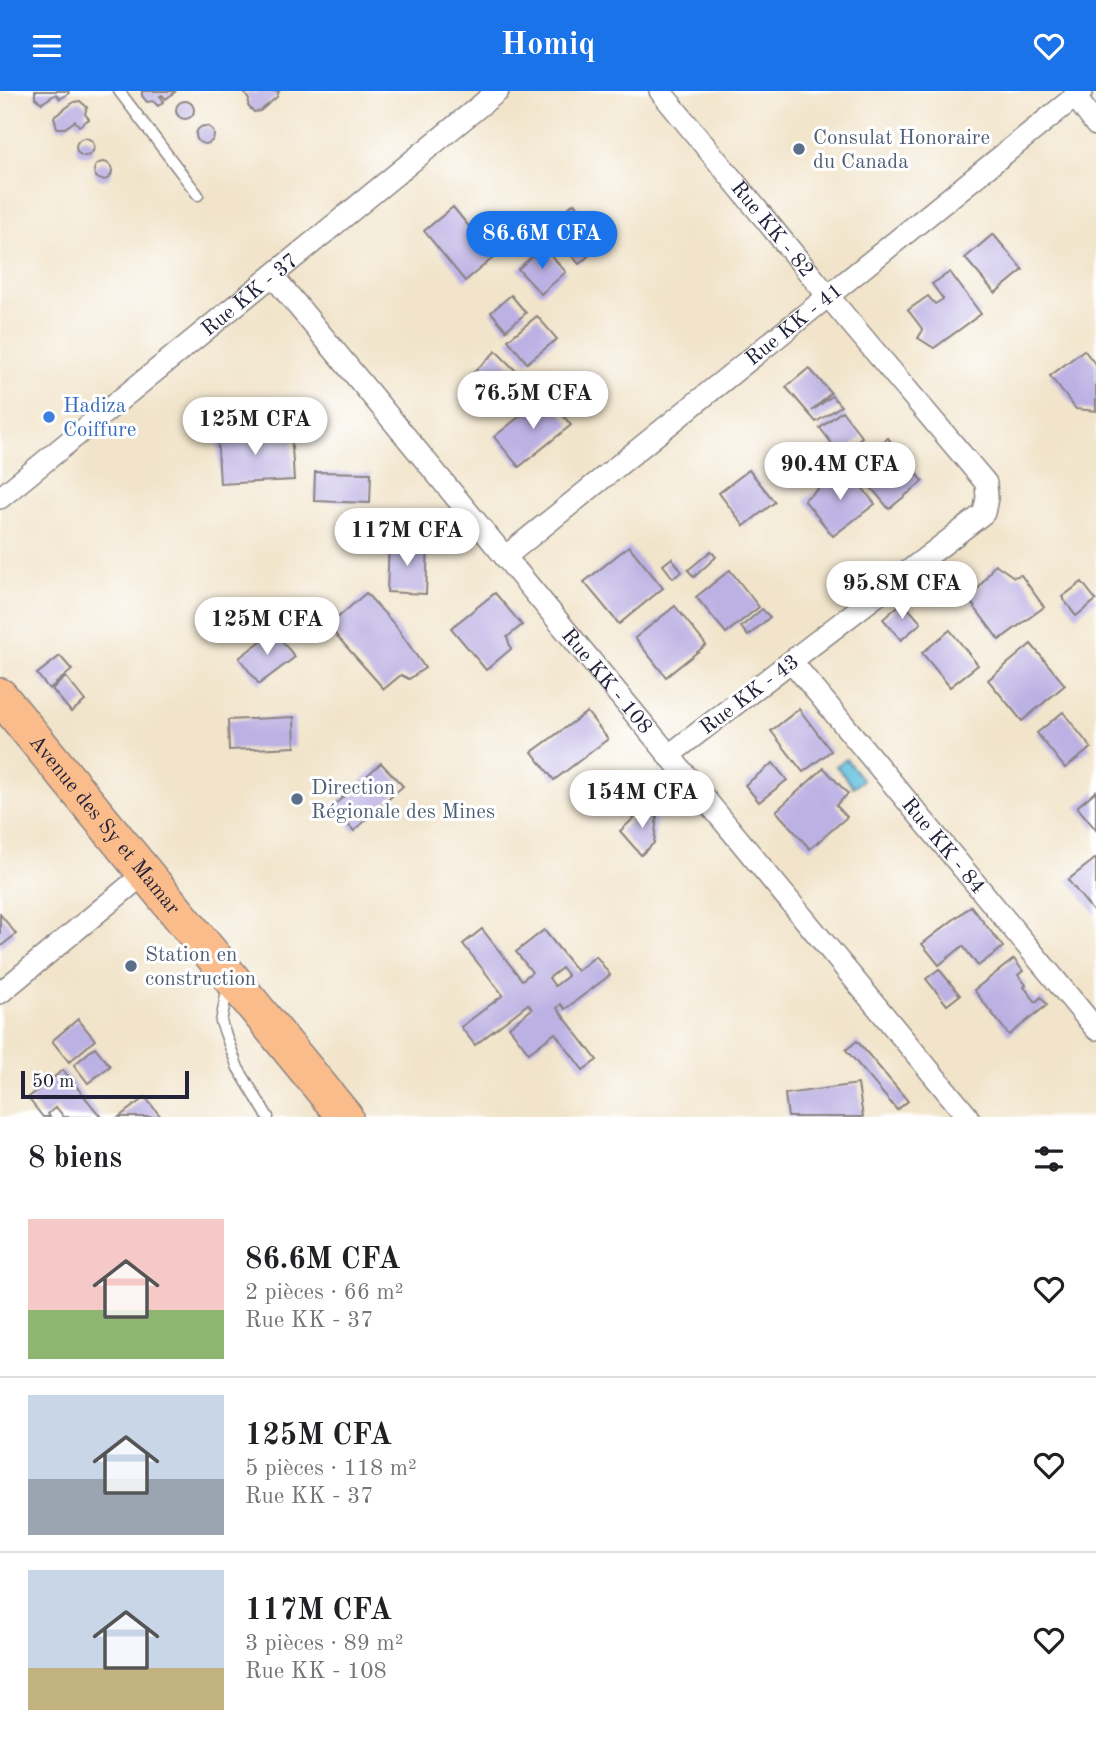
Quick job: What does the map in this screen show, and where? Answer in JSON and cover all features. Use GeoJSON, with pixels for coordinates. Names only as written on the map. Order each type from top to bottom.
{"type":"FeatureCollection","features":[{"type":"Feature","properties":{"kind":"highway","name":"Avenue des Sy et Mamar"},"geometry":{"type":"LineString","coordinates":[[0,695],[345,1117]]}},
{"type":"Feature","properties":{"kind":"street","name":"Rue KK - 37"},"geometry":{"type":"LineString","coordinates":[[0,498],[498,91]]}},
{"type":"Feature","properties":{"kind":"street","name":"Rue KK - 82"},"geometry":{"type":"LineString","coordinates":[[660,91],[986,483],[987,498]]}},
{"type":"Feature","properties":{"kind":"street","name":"Rue KK - 41"},"geometry":{"type":"LineString","coordinates":[[505,557],[1079,94]]}},
{"type":"Feature","properties":{"kind":"street"},"geometry":{"type":"LineString","coordinates":[[1079,94],[1096,125]]}},
{"type":"Feature","properties":{"kind":"street","name":"Rue KK - 108"},"geometry":{"type":"LineString","coordinates":[[273,276],[968,1117]]}},
{"type":"Feature","properties":{"kind":"street","name":"Rue KK - 43"},"geometry":{"type":"LineString","coordinates":[[668,755],[984,513],[987,498]]}},
{"type":"Feature","properties":{"kind":"street","name":"Rue KK - 84"},"geometry":{"type":"LineString","coordinates":[[792,662],[1096,1029]]}},
{"type":"Feature","properties":{"kind":"street"},"geometry":{"type":"LineString","coordinates":[[0,993],[145,873]]}},
{"type":"Feature","properties":{"kind":"lane"},"geometry":{"type":"LineString","coordinates":[[119,91],[198,195]]}},
{"type":"Feature","properties":{"kind":"lane"},"geometry":{"type":"LineString","coordinates":[[230,976],[221,1022],[238,1068],[268,1117]]}},
{"type":"Feature","properties":{"kind":"water"},"geometry":{"type":"Polygon","coordinates":[[[846,759],[863,780],[853,787],[836,766],[846,759]]]}},
{"type":"Feature","properties":{"kind":"building"},"geometry":{"type":"Polygon","coordinates":[[[35,91],[69,93],[60,99],[56,94],[42,103],[35,98],[35,91]]]}},
{"type":"Feature","properties":{"kind":"building"},"geometry":{"type":"Polygon","coordinates":[[[142,91],[175,92],[166,99],[160,96],[164,101],[158,106],[153,101],[147,102],[142,91]]]}},
{"type":"Feature","properties":{"kind":"building"},"geometry":{"type":"Polygon","coordinates":[[[250,91],[257,94],[258,91],[279,91],[277,97],[260,111],[254,112],[248,106],[249,100],[245,94],[250,91]]]}},
{"type":"Feature","properties":{"kind":"building"},"geometry":{"type":"Polygon","coordinates":[[[80,101],[87,107],[85,114],[89,119],[79,126],[75,121],[65,128],[57,128],[54,117],[74,102],[80,101]]]}},
{"type":"Feature","properties":{"kind":"building"},"geometry":{"type":"Polygon","coordinates":[[[185,101],[191,104],[194,110],[191,116],[185,119],[179,116],[176,110],[179,104],[185,101]]]}},
{"type":"Feature","properties":{"kind":"building"},"geometry":{"type":"Polygon","coordinates":[[[205,126],[211,129],[214,135],[211,141],[205,144],[199,141],[196,135],[199,129],[205,126]]]}},
{"type":"Feature","properties":{"kind":"building"},"geometry":{"type":"Polygon","coordinates":[[[85,138],[91,141],[94,147],[91,153],[85,156],[79,153],[76,147],[79,141],[85,138]]]}},
{"type":"Feature","properties":{"kind":"building"},"geometry":{"type":"Polygon","coordinates":[[[103,162],[109,165],[112,171],[109,177],[103,180],[97,177],[94,171],[97,165],[103,162]]]}},
{"type":"Feature","properties":{"kind":"building"},"geometry":{"type":"Polygon","coordinates":[[[574,203],[606,241],[579,264],[546,226],[574,203]]]}},
{"type":"Feature","properties":{"kind":"building"},"geometry":{"type":"Polygon","coordinates":[[[453,207],[494,257],[465,281],[424,231],[453,207]]]}},
{"type":"Feature","properties":{"kind":"building"},"geometry":{"type":"Polygon","coordinates":[[[993,234],[1023,270],[995,293],[965,258],[993,234]]]}},
{"type":"Feature","properties":{"kind":"building"},"geometry":{"type":"Polygon","coordinates":[[[543,247],[566,272],[541,294],[518,269],[543,247]]]}},
{"type":"Feature","properties":{"kind":"building"},"geometry":{"type":"Polygon","coordinates":[[[950,272],[981,314],[934,348],[918,338],[923,330],[908,310],[928,296],[935,304],[943,299],[932,284],[950,272]]]}},
{"type":"Feature","properties":{"kind":"building"},"geometry":{"type":"Polygon","coordinates":[[[511,295],[526,313],[506,330],[491,312],[511,295]]]}},
{"type":"Feature","properties":{"kind":"building"},"geometry":{"type":"Polygon","coordinates":[[[537,316],[557,339],[527,363],[508,340],[537,316]]]}},
{"type":"Feature","properties":{"kind":"building"},"geometry":{"type":"Polygon","coordinates":[[[1084,350],[1096,365],[1096,411],[1076,409],[1050,376],[1084,350]]]}},
{"type":"Feature","properties":{"kind":"building"},"geometry":{"type":"Polygon","coordinates":[[[496,351],[529,384],[500,413],[467,379],[496,351]]]}},
{"type":"Feature","properties":{"kind":"building"},"geometry":{"type":"Polygon","coordinates":[[[809,368],[831,393],[812,411],[832,396],[841,406],[816,422],[786,387],[809,368]]]}},
{"type":"Feature","properties":{"kind":"building"},"geometry":{"type":"Polygon","coordinates":[[[546,395],[571,425],[519,467],[494,437],[546,395]]]}},
{"type":"Feature","properties":{"kind":"building"},"geometry":{"type":"Polygon","coordinates":[[[842,411],[862,437],[840,454],[820,428],[842,411]]]}},
{"type":"Feature","properties":{"kind":"building"},"geometry":{"type":"Polygon","coordinates":[[[291,430],[294,480],[220,484],[217,433],[291,430]]]}},
{"type":"Feature","properties":{"kind":"building"},"geometry":{"type":"Polygon","coordinates":[[[888,438],[923,481],[889,509],[853,466],[888,438]]]}},
{"type":"Feature","properties":{"kind":"building"},"geometry":{"type":"Polygon","coordinates":[[[846,467],[875,504],[833,536],[804,500],[846,467]]]}},
{"type":"Feature","properties":{"kind":"building"},"geometry":{"type":"Polygon","coordinates":[[[749,470],[775,502],[744,526],[719,493],[749,470]]]}},
{"type":"Feature","properties":{"kind":"building"},"geometry":{"type":"Polygon","coordinates":[[[315,472],[371,473],[370,503],[314,501],[315,472]]]}},
{"type":"Feature","properties":{"kind":"building"},"geometry":{"type":"Polygon","coordinates":[[[389,542],[428,544],[426,594],[387,592],[389,542]]]}},
{"type":"Feature","properties":{"kind":"building"},"geometry":{"type":"Polygon","coordinates":[[[629,546],[663,588],[619,624],[584,582],[629,546]]]}},
{"type":"Feature","properties":{"kind":"building"},"geometry":{"type":"Polygon","coordinates":[[[711,551],[716,557],[694,577],[688,570],[711,551]]]}},
{"type":"Feature","properties":{"kind":"building"},"geometry":{"type":"Polygon","coordinates":[[[672,558],[682,572],[673,578],[663,565],[672,558]]]}},
{"type":"Feature","properties":{"kind":"building"},"geometry":{"type":"Polygon","coordinates":[[[995,564],[1014,577],[1021,575],[1044,607],[999,640],[970,601],[995,564]]]}},
{"type":"Feature","properties":{"kind":"building"},"geometry":{"type":"Polygon","coordinates":[[[730,570],[759,607],[726,633],[696,597],[730,570]]]}},
{"type":"Feature","properties":{"kind":"building"},"geometry":{"type":"Polygon","coordinates":[[[1082,582],[1096,600],[1076,616],[1062,597],[1082,582]]]}},
{"type":"Feature","properties":{"kind":"building"},"geometry":{"type":"Polygon","coordinates":[[[366,593],[395,625],[425,668],[409,679],[401,675],[384,689],[328,626],[366,593]]]}},
{"type":"Feature","properties":{"kind":"building"},"geometry":{"type":"Polygon","coordinates":[[[495,593],[522,625],[507,637],[511,649],[486,670],[451,628],[495,593]]]}},
{"type":"Feature","properties":{"kind":"building"},"geometry":{"type":"Polygon","coordinates":[[[903,602],[921,623],[901,640],[883,619],[903,602]]]}},
{"type":"Feature","properties":{"kind":"building"},"geometry":{"type":"Polygon","coordinates":[[[675,606],[706,645],[666,677],[635,638],[675,606]]]}},
{"type":"Feature","properties":{"kind":"building"},"geometry":{"type":"Polygon","coordinates":[[[762,609],[770,617],[748,636],[741,627],[762,609]]]}},
{"type":"Feature","properties":{"kind":"building"},"geometry":{"type":"Polygon","coordinates":[[[950,630],[978,665],[950,687],[922,653],[950,630]]]}},
{"type":"Feature","properties":{"kind":"building"},"geometry":{"type":"Polygon","coordinates":[[[274,631],[295,657],[259,684],[239,658],[274,631]]]}},
{"type":"Feature","properties":{"kind":"building"},"geometry":{"type":"Polygon","coordinates":[[[1031,644],[1065,685],[1022,721],[988,680],[1031,644]]]}},
{"type":"Feature","properties":{"kind":"building"},"geometry":{"type":"Polygon","coordinates":[[[60,656],[72,670],[49,689],[37,674],[60,656]]]}},
{"type":"Feature","properties":{"kind":"building"},"geometry":{"type":"Polygon","coordinates":[[[66,677],[85,701],[71,712],[52,689],[66,677]]]}},
{"type":"Feature","properties":{"kind":"building"},"geometry":{"type":"Polygon","coordinates":[[[799,709],[831,751],[803,772],[771,731],[799,709]]]}},
{"type":"Feature","properties":{"kind":"building"},"geometry":{"type":"Polygon","coordinates":[[[587,712],[608,739],[554,780],[532,752],[587,712]]]}},
{"type":"Feature","properties":{"kind":"building"},"geometry":{"type":"Polygon","coordinates":[[[1063,712],[1091,748],[1065,768],[1037,733],[1063,712]]]}},
{"type":"Feature","properties":{"kind":"building"},"geometry":{"type":"Polygon","coordinates":[[[294,717],[295,747],[229,750],[228,720],[294,717]]]}},
{"type":"Feature","properties":{"kind":"building"},"geometry":{"type":"Polygon","coordinates":[[[381,763],[403,786],[354,831],[332,807],[381,763]]]}},
{"type":"Feature","properties":{"kind":"building"},"geometry":{"type":"Polygon","coordinates":[[[773,763],[787,780],[759,802],[745,785],[773,763]]]}},
{"type":"Feature","properties":{"kind":"building"},"geometry":{"type":"Polygon","coordinates":[[[824,768],[848,794],[836,805],[847,817],[810,849],[776,811],[824,768]]]}},
{"type":"Feature","properties":{"kind":"building"},"geometry":{"type":"Polygon","coordinates":[[[1096,791],[1096,830],[1077,807],[1096,791]]]}},
{"type":"Feature","properties":{"kind":"building"},"geometry":{"type":"Polygon","coordinates":[[[648,805],[657,816],[654,843],[641,855],[620,831],[648,805]]]}},
{"type":"Feature","properties":{"kind":"building"},"geometry":{"type":"Polygon","coordinates":[[[1096,858],[1096,915],[1068,880],[1096,858]]]}},
{"type":"Feature","properties":{"kind":"building"},"geometry":{"type":"Polygon","coordinates":[[[971,906],[1003,947],[978,966],[963,946],[939,965],[922,944],[971,906]]]}},
{"type":"Feature","properties":{"kind":"building"},"geometry":{"type":"Polygon","coordinates":[[[0,914],[16,934],[0,947],[0,914]]]}},
{"type":"Feature","properties":{"kind":"building"},"geometry":{"type":"Polygon","coordinates":[[[482,929],[522,980],[532,972],[516,952],[544,930],[577,971],[596,956],[610,975],[565,1009],[561,1004],[557,1008],[597,1060],[583,1070],[555,1033],[529,1053],[509,1027],[532,1009],[528,1004],[475,1045],[461,1027],[503,995],[463,944],[482,929]],[[562,968],[549,978],[555,986],[568,976],[562,968]]]}},
{"type":"Feature","properties":{"kind":"building"},"geometry":{"type":"Polygon","coordinates":[[[1014,959],[1023,971],[1018,975],[1026,985],[1024,987],[1036,1002],[1041,997],[1047,1005],[1009,1035],[974,990],[1014,959]]]}},
{"type":"Feature","properties":{"kind":"building"},"geometry":{"type":"Polygon","coordinates":[[[939,969],[960,995],[947,1005],[926,979],[939,969]]]}},
{"type":"Feature","properties":{"kind":"building"},"geometry":{"type":"Polygon","coordinates":[[[78,1019],[95,1040],[69,1062],[52,1041],[78,1019]]]}},
{"type":"Feature","properties":{"kind":"building"},"geometry":{"type":"Polygon","coordinates":[[[857,1041],[908,1101],[897,1110],[846,1050],[857,1041]]]}},
{"type":"Feature","properties":{"kind":"building"},"geometry":{"type":"Polygon","coordinates":[[[95,1047],[110,1066],[88,1083],[74,1065],[95,1047]]]}},
{"type":"Feature","properties":{"kind":"building"},"geometry":{"type":"Polygon","coordinates":[[[63,1070],[101,1117],[64,1117],[56,1107],[48,1114],[50,1117],[43,1117],[28,1098],[63,1070]]]}},
{"type":"Feature","properties":{"kind":"building"},"geometry":{"type":"Polygon","coordinates":[[[858,1084],[863,1117],[788,1117],[785,1094],[858,1084]]]}},
{"type":"Feature","properties":{"kind":"building"},"geometry":{"type":"Polygon","coordinates":[[[145,1097],[161,1117],[119,1117],[145,1097]]]}},
{"type":"Feature","properties":{"kind":"place","name":"Consulat Honoraire du Canada"},"geometry":{"type":"Point","coordinates":[799,149]}},
{"type":"Feature","properties":{"kind":"place","name":"Hadiza Coiffure"},"geometry":{"type":"Point","coordinates":[49,417]}},
{"type":"Feature","properties":{"kind":"place","name":"Direction Régionale des Mines"},"geometry":{"type":"Point","coordinates":[297,799]}},
{"type":"Feature","properties":{"kind":"place","name":"Station en construction"},"geometry":{"type":"Point","coordinates":[131,966]}}]}
